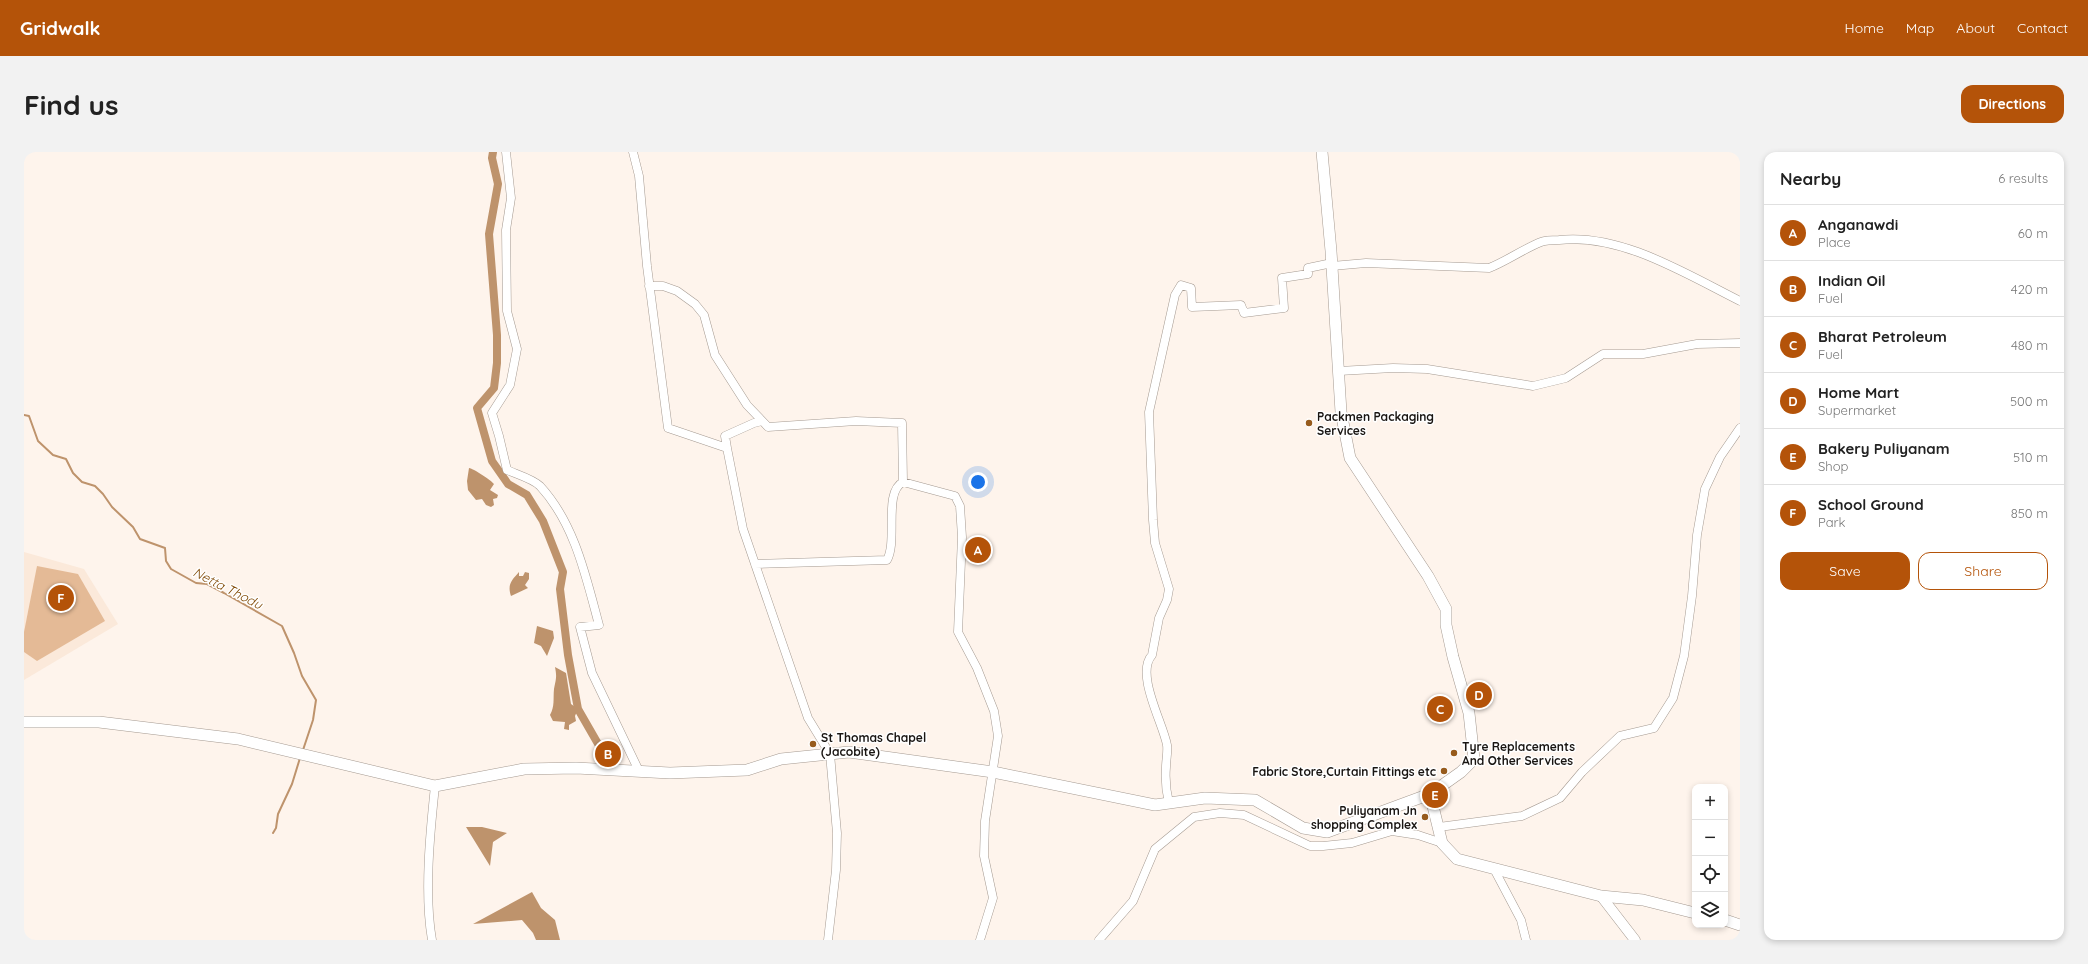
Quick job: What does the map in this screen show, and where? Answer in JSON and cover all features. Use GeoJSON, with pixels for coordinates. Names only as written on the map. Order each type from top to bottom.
{"type":"FeatureCollection","features":[{"type":"Feature","properties":{"kind":"main road"},"geometry":{"type":"LineString","coordinates":[[24,722],[99,722],[238,739],[435,786],[524,769],[576,768],[670,773],[747,770],[781,759],[849,752],[993,772],[1155,805],[1205,798],[1255,800],[1303,828],[1327,832],[1430,794],[1461,772],[1474,759],[1469,713],[1449,638],[1446,609],[1428,576],[1350,458],[1341,412],[1332,265],[1322,152]]}},
{"type":"Feature","properties":{"kind":"main road"},"geometry":{"type":"LineString","coordinates":[[1430,794],[1442,843],[1457,859],[1601,896],[1643,900],[1692,912]]}},
{"type":"Feature","properties":{"kind":"main road"},"geometry":{"type":"LineString","coordinates":[[1728,921],[1740,925]]}},
{"type":"Feature","properties":{"kind":"street"},"geometry":{"type":"LineString","coordinates":[[506,152],[511,198],[506,230],[507,311],[517,349],[510,385],[492,413],[507,470],[539,485],[563,519],[581,557],[599,625],[580,627],[581,633],[592,673],[639,772]]}},
{"type":"Feature","properties":{"kind":"street"},"geometry":{"type":"LineString","coordinates":[[633,152],[639,176],[650,286],[668,428],[727,448]]}},
{"type":"Feature","properties":{"kind":"street"},"geometry":{"type":"LineString","coordinates":[[1169,803],[1166,789],[1167,746],[1149,690],[1147,667],[1159,618],[1167,600],[1169,589],[1155,543],[1149,412],[1175,295],[1181,285],[1191,288],[1192,307],[1241,305],[1244,313],[1284,308],[1282,278],[1308,274],[1308,268],[1366,263],[1489,268],[1506,261],[1541,242],[1578,238],[1611,244],[1661,260],[1740,301]]}},
{"type":"Feature","properties":{"kind":"street"},"geometry":{"type":"LineString","coordinates":[[650,286],[663,286],[677,291],[695,304],[704,315],[715,355],[747,405],[768,427],[856,421],[902,423],[903,482],[895,489],[892,539],[887,560],[755,564]]}},
{"type":"Feature","properties":{"kind":"street"},"geometry":{"type":"LineString","coordinates":[[1339,371],[1393,368],[1427,369],[1533,386],[1566,378],[1603,354],[1643,354],[1697,344],[1740,343]]}},
{"type":"Feature","properties":{"kind":"street"},"geometry":{"type":"LineString","coordinates":[[762,421],[754,423],[726,436],[727,448],[743,529],[808,718],[830,754],[837,833],[836,870],[828,940]]}},
{"type":"Feature","properties":{"kind":"street"},"geometry":{"type":"LineString","coordinates":[[1439,827],[1522,816],[1560,798],[1582,772],[1620,736],[1654,728],[1673,698],[1684,656],[1692,596],[1697,535],[1705,489],[1720,458],[1740,428]]}},
{"type":"Feature","properties":{"kind":"street"},"geometry":{"type":"LineString","coordinates":[[903,482],[955,496],[960,506],[962,537],[958,632],[977,668],[994,711],[998,736],[985,821],[984,856],[993,898],[980,940]]}},
{"type":"Feature","properties":{"kind":"street"},"geometry":{"type":"LineString","coordinates":[[432,940],[429,914],[431,827],[435,786]]}},
{"type":"Feature","properties":{"kind":"street"},"geometry":{"type":"LineString","coordinates":[[1099,940],[1133,901],[1155,849],[1194,817],[1220,813],[1244,815],[1310,846],[1352,843],[1392,831],[1418,835],[1442,843]]}},
{"type":"Feature","properties":{"kind":"street"},"geometry":{"type":"LineString","coordinates":[[1494,869],[1521,920],[1526,940]]}},
{"type":"Feature","properties":{"kind":"street"},"geometry":{"type":"LineString","coordinates":[[1601,896],[1634,940]]}},
{"type":"Feature","properties":{"kind":"shaded area"},"geometry":{"type":"Polygon","coordinates":[[[469,468],[475,470],[494,484],[490,490],[498,495],[497,498],[493,499],[494,505],[491,507],[486,505],[482,499],[476,500],[468,490],[467,481],[469,468]]]}},
{"type":"Feature","properties":{"kind":"shaded area"},"geometry":{"type":"Polygon","coordinates":[[[24,552],[84,569],[118,624],[24,680],[24,552]]]}},
{"type":"Feature","properties":{"kind":"shaded area"},"geometry":{"type":"Polygon","coordinates":[[[37,566],[78,574],[105,621],[37,661],[24,652],[24,632],[37,566]]]}},
{"type":"Feature","properties":{"kind":"shaded area"},"geometry":{"type":"Polygon","coordinates":[[[519,572],[519,576],[523,576],[525,572],[529,573],[529,579],[525,585],[528,588],[511,596],[510,585],[512,580],[519,572]]]}},
{"type":"Feature","properties":{"kind":"shaded area"},"geometry":{"type":"Polygon","coordinates":[[[537,626],[553,631],[554,638],[547,656],[541,646],[534,643],[537,626]]]}},
{"type":"Feature","properties":{"kind":"shaded area"},"geometry":{"type":"Polygon","coordinates":[[[555,667],[566,673],[571,704],[578,709],[575,716],[576,721],[569,725],[569,730],[564,729],[565,722],[553,721],[550,715],[552,712],[556,678],[555,667]]]}},
{"type":"Feature","properties":{"kind":"shaded area"},"geometry":{"type":"Polygon","coordinates":[[[466,827],[482,827],[507,833],[493,842],[490,866],[466,827]]]}},
{"type":"Feature","properties":{"kind":"shaded area"},"geometry":{"type":"Polygon","coordinates":[[[532,892],[541,908],[555,920],[560,940],[536,940],[533,933],[522,920],[473,924],[532,892]]]}},
{"type":"Feature","properties":{"kind":"waterway"},"geometry":{"type":"LineString","coordinates":[[493,152],[492,158],[498,184],[489,234],[497,335],[497,363],[494,388],[477,408],[492,461],[508,484],[527,495],[543,521],[563,572],[560,589],[568,655],[578,709],[601,749]]}},
{"type":"Feature","properties":{"kind":"waterway","name":"Netta Thodu"},"geometry":{"type":"LineString","coordinates":[[24,415],[29,416],[38,441],[53,455],[66,459],[73,473],[82,482],[95,486],[112,507],[133,527],[140,539],[165,548],[166,561],[171,569],[196,583],[207,584],[282,626],[302,676],[316,700],[313,720],[303,750]]}},
{"type":"Feature","properties":{"kind":"waterway","name":"Netta Thodu"},"geometry":{"type":"LineString","coordinates":[[273,833],[276,828],[278,814],[292,784],[300,758]]}},
{"type":"Feature","properties":{"kind":"place","name":"Packmen Packaging Services"},"geometry":{"type":"Point","coordinates":[1309,423]}},
{"type":"Feature","properties":{"kind":"place","name":"Anganawdi"},"geometry":{"type":"Point","coordinates":[978,550]}},
{"type":"Feature","properties":{"kind":"place","name":"School Ground"},"geometry":{"type":"Point","coordinates":[61,598]}},
{"type":"Feature","properties":{"kind":"place","name":"Home Mart"},"geometry":{"type":"Point","coordinates":[1479,695]}},
{"type":"Feature","properties":{"kind":"place","name":"Bharat Petroleum"},"geometry":{"type":"Point","coordinates":[1440,709]}},
{"type":"Feature","properties":{"kind":"place","name":"St Thomas Chapel (Jacobite)"},"geometry":{"type":"Point","coordinates":[813,744]}},
{"type":"Feature","properties":{"kind":"place","name":"Tyre Replacements And Other Services"},"geometry":{"type":"Point","coordinates":[1454,753]}},
{"type":"Feature","properties":{"kind":"place","name":"Indian Oil"},"geometry":{"type":"Point","coordinates":[608,754]}},
{"type":"Feature","properties":{"kind":"place","name":"Fabric Store,Curtain Fittings etc"},"geometry":{"type":"Point","coordinates":[1444,771]}},
{"type":"Feature","properties":{"kind":"place","name":"Bakery Puliyanam"},"geometry":{"type":"Point","coordinates":[1435,795]}},
{"type":"Feature","properties":{"kind":"place","name":"Puliyanam Jn shopping Complex"},"geometry":{"type":"Point","coordinates":[1425,817]}}]}
